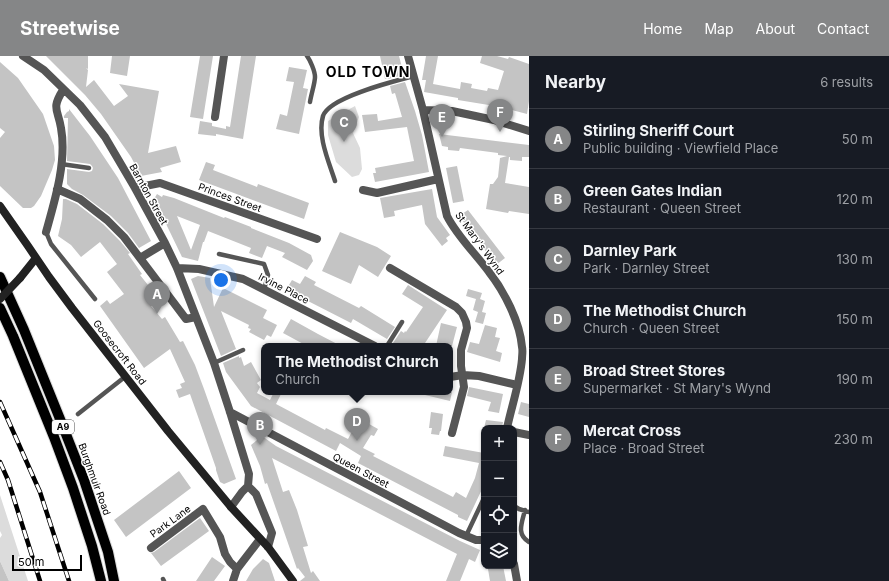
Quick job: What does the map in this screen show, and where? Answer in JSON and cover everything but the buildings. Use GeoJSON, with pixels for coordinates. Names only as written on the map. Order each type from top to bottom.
{"type":"FeatureCollection","features":[{"type":"Feature","properties":{"kind":"main road","name":"Goosecroft Road"},"geometry":{"type":"LineString","coordinates":[[0,206],[72,308],[168,431],[231,507],[268,547],[293,581]]}},
{"type":"Feature","properties":{"kind":"main road"},"geometry":{"type":"LineString","coordinates":[[0,299],[36,258]]}},
{"type":"Feature","properties":{"kind":"main road","name":"Burghmuir Road"},"geometry":{"type":"LineString","coordinates":[[0,276],[84,480],[108,552],[114,581]]}},
{"type":"Feature","properties":{"kind":"main road","name":"A9"},"geometry":{"type":"LineString","coordinates":[[0,308],[13,336],[73,488],[92,546],[101,581]]}},
{"type":"Feature","properties":{"kind":"street","name":"Barnton Street"},"geometry":{"type":"LineString","coordinates":[[23,56],[34,60],[80,105],[105,137],[165,243],[177,268],[213,361],[249,474],[248,486]]}},
{"type":"Feature","properties":{"kind":"street"},"geometry":{"type":"LineString","coordinates":[[215,117],[224,56]]}},
{"type":"Feature","properties":{"kind":"street","name":"St Mary's Wynd"},"geometry":{"type":"LineString","coordinates":[[408,56],[423,110],[447,216],[452,226],[490,273],[511,308],[518,329],[522,347],[520,373],[508,425]]}},
{"type":"Feature","properties":{"kind":"street"},"geometry":{"type":"LineString","coordinates":[[46,232],[58,189],[61,164],[61,128],[56,110],[56,103],[63,90]]}},
{"type":"Feature","properties":{"kind":"street"},"geometry":{"type":"LineString","coordinates":[[423,110],[452,111],[494,120],[529,131]]}},
{"type":"Feature","properties":{"kind":"street"},"geometry":{"type":"LineString","coordinates":[[363,190],[377,193],[438,179]]}},
{"type":"Feature","properties":{"kind":"street","name":"Princes Street"},"geometry":{"type":"LineString","coordinates":[[135,188],[160,183],[317,239]]}},
{"type":"Feature","properties":{"kind":"street"},"geometry":{"type":"LineString","coordinates":[[58,189],[80,199],[107,220],[124,237],[186,319],[196,318]]}},
{"type":"Feature","properties":{"kind":"street"},"geometry":{"type":"LineString","coordinates":[[140,258],[165,243]]}},
{"type":"Feature","properties":{"kind":"street","name":"Irvine Place"},"geometry":{"type":"LineString","coordinates":[[177,268],[199,269],[243,279],[369,343]]}},
{"type":"Feature","properties":{"kind":"street"},"geometry":{"type":"LineString","coordinates":[[390,268],[456,307],[462,313],[466,322],[461,350],[461,366],[464,387],[452,433]]}},
{"type":"Feature","properties":{"kind":"street"},"geometry":{"type":"LineString","coordinates":[[453,377],[463,375],[479,376],[517,385]]}},
{"type":"Feature","properties":{"kind":"street","name":"Queen Street"},"geometry":{"type":"LineString","coordinates":[[230,412],[466,536],[476,540],[481,540]]}},
{"type":"Feature","properties":{"kind":"street"},"geometry":{"type":"LineString","coordinates":[[517,433],[529,435]]}},
{"type":"Feature","properties":{"kind":"street"},"geometry":{"type":"LineString","coordinates":[[231,507],[248,486],[256,494],[272,533],[268,547]]}},
{"type":"Feature","properties":{"kind":"street","name":"Park Lane"},"geometry":{"type":"LineString","coordinates":[[151,548],[203,509],[220,537],[225,554],[237,569]]}},
{"type":"Feature","properties":{"kind":"street"},"geometry":{"type":"LineString","coordinates":[[233,581],[237,569],[260,538]]}},
{"type":"Feature","properties":{"kind":"street"},"geometry":{"type":"LineString","coordinates":[[515,569],[517,581]]}},
{"type":"Feature","properties":{"kind":"lane"},"geometry":{"type":"LineString","coordinates":[[307,56],[309,57],[315,77],[310,102]]}},
{"type":"Feature","properties":{"kind":"lane"},"geometry":{"type":"LineString","coordinates":[[335,181],[322,136],[322,122],[324,114],[334,105],[351,95],[414,76]]}},
{"type":"Feature","properties":{"kind":"lane"},"geometry":{"type":"LineString","coordinates":[[61,164],[89,168]]}},
{"type":"Feature","properties":{"kind":"lane"},"geometry":{"type":"LineString","coordinates":[[46,232],[51,244],[95,299]]}},
{"type":"Feature","properties":{"kind":"lane"},"geometry":{"type":"LineString","coordinates":[[219,254],[264,264],[268,275],[264,290]]}},
{"type":"Feature","properties":{"kind":"lane"},"geometry":{"type":"LineString","coordinates":[[389,343],[402,322]]}},
{"type":"Feature","properties":{"kind":"lane"},"geometry":{"type":"LineString","coordinates":[[213,361],[243,350]]}},
{"type":"Feature","properties":{"kind":"lane"},"geometry":{"type":"LineString","coordinates":[[78,414],[126,376]]}},
{"type":"Feature","properties":{"kind":"lane"},"geometry":{"type":"LineString","coordinates":[[466,536],[481,504]]}},
{"type":"Feature","properties":{"kind":"lane"},"geometry":{"type":"LineString","coordinates":[[517,508],[527,511],[521,526],[521,534],[524,539],[529,542]]}},
{"type":"Feature","properties":{"kind":"shaded area"},"geometry":{"type":"Polygon","coordinates":[[[355,106],[359,117],[353,133],[360,148],[362,169],[359,175],[352,177],[336,162],[328,135],[328,121],[355,106]]]}},
{"type":"Feature","properties":{"kind":"shaded area"},"geometry":{"type":"Polygon","coordinates":[[[0,495],[28,581],[9,581],[0,561],[0,538],[2,535],[0,531],[0,495]]]}},
{"type":"Feature","properties":{"kind":"railway"},"geometry":{"type":"LineString","coordinates":[[0,402],[40,492],[69,581]]}},
{"type":"Feature","properties":{"kind":"railway"},"geometry":{"type":"LineString","coordinates":[[0,462],[8,480],[40,581]]}},
{"type":"Feature","properties":{"kind":"place","name":"Mercat Cross"},"geometry":{"type":"Point","coordinates":[500,132]}},
{"type":"Feature","properties":{"kind":"place","name":"Broad Street Stores"},"geometry":{"type":"Point","coordinates":[442,137]}},
{"type":"Feature","properties":{"kind":"place","name":"Darnley Park"},"geometry":{"type":"Point","coordinates":[344,142]}},
{"type":"Feature","properties":{"kind":"place","name":"Stirling Sheriff Court"},"geometry":{"type":"Point","coordinates":[157,314]}},
{"type":"Feature","properties":{"kind":"place","name":"The Methodist Church"},"geometry":{"type":"Point","coordinates":[357,441]}},
{"type":"Feature","properties":{"kind":"place","name":"Green Gates Indian"},"geometry":{"type":"Point","coordinates":[260,445]}},
{"type":"Feature","properties":{"kind":"district","name":"OLD TOWN"},"geometry":{"type":"Point","coordinates":[368,72]}}]}
